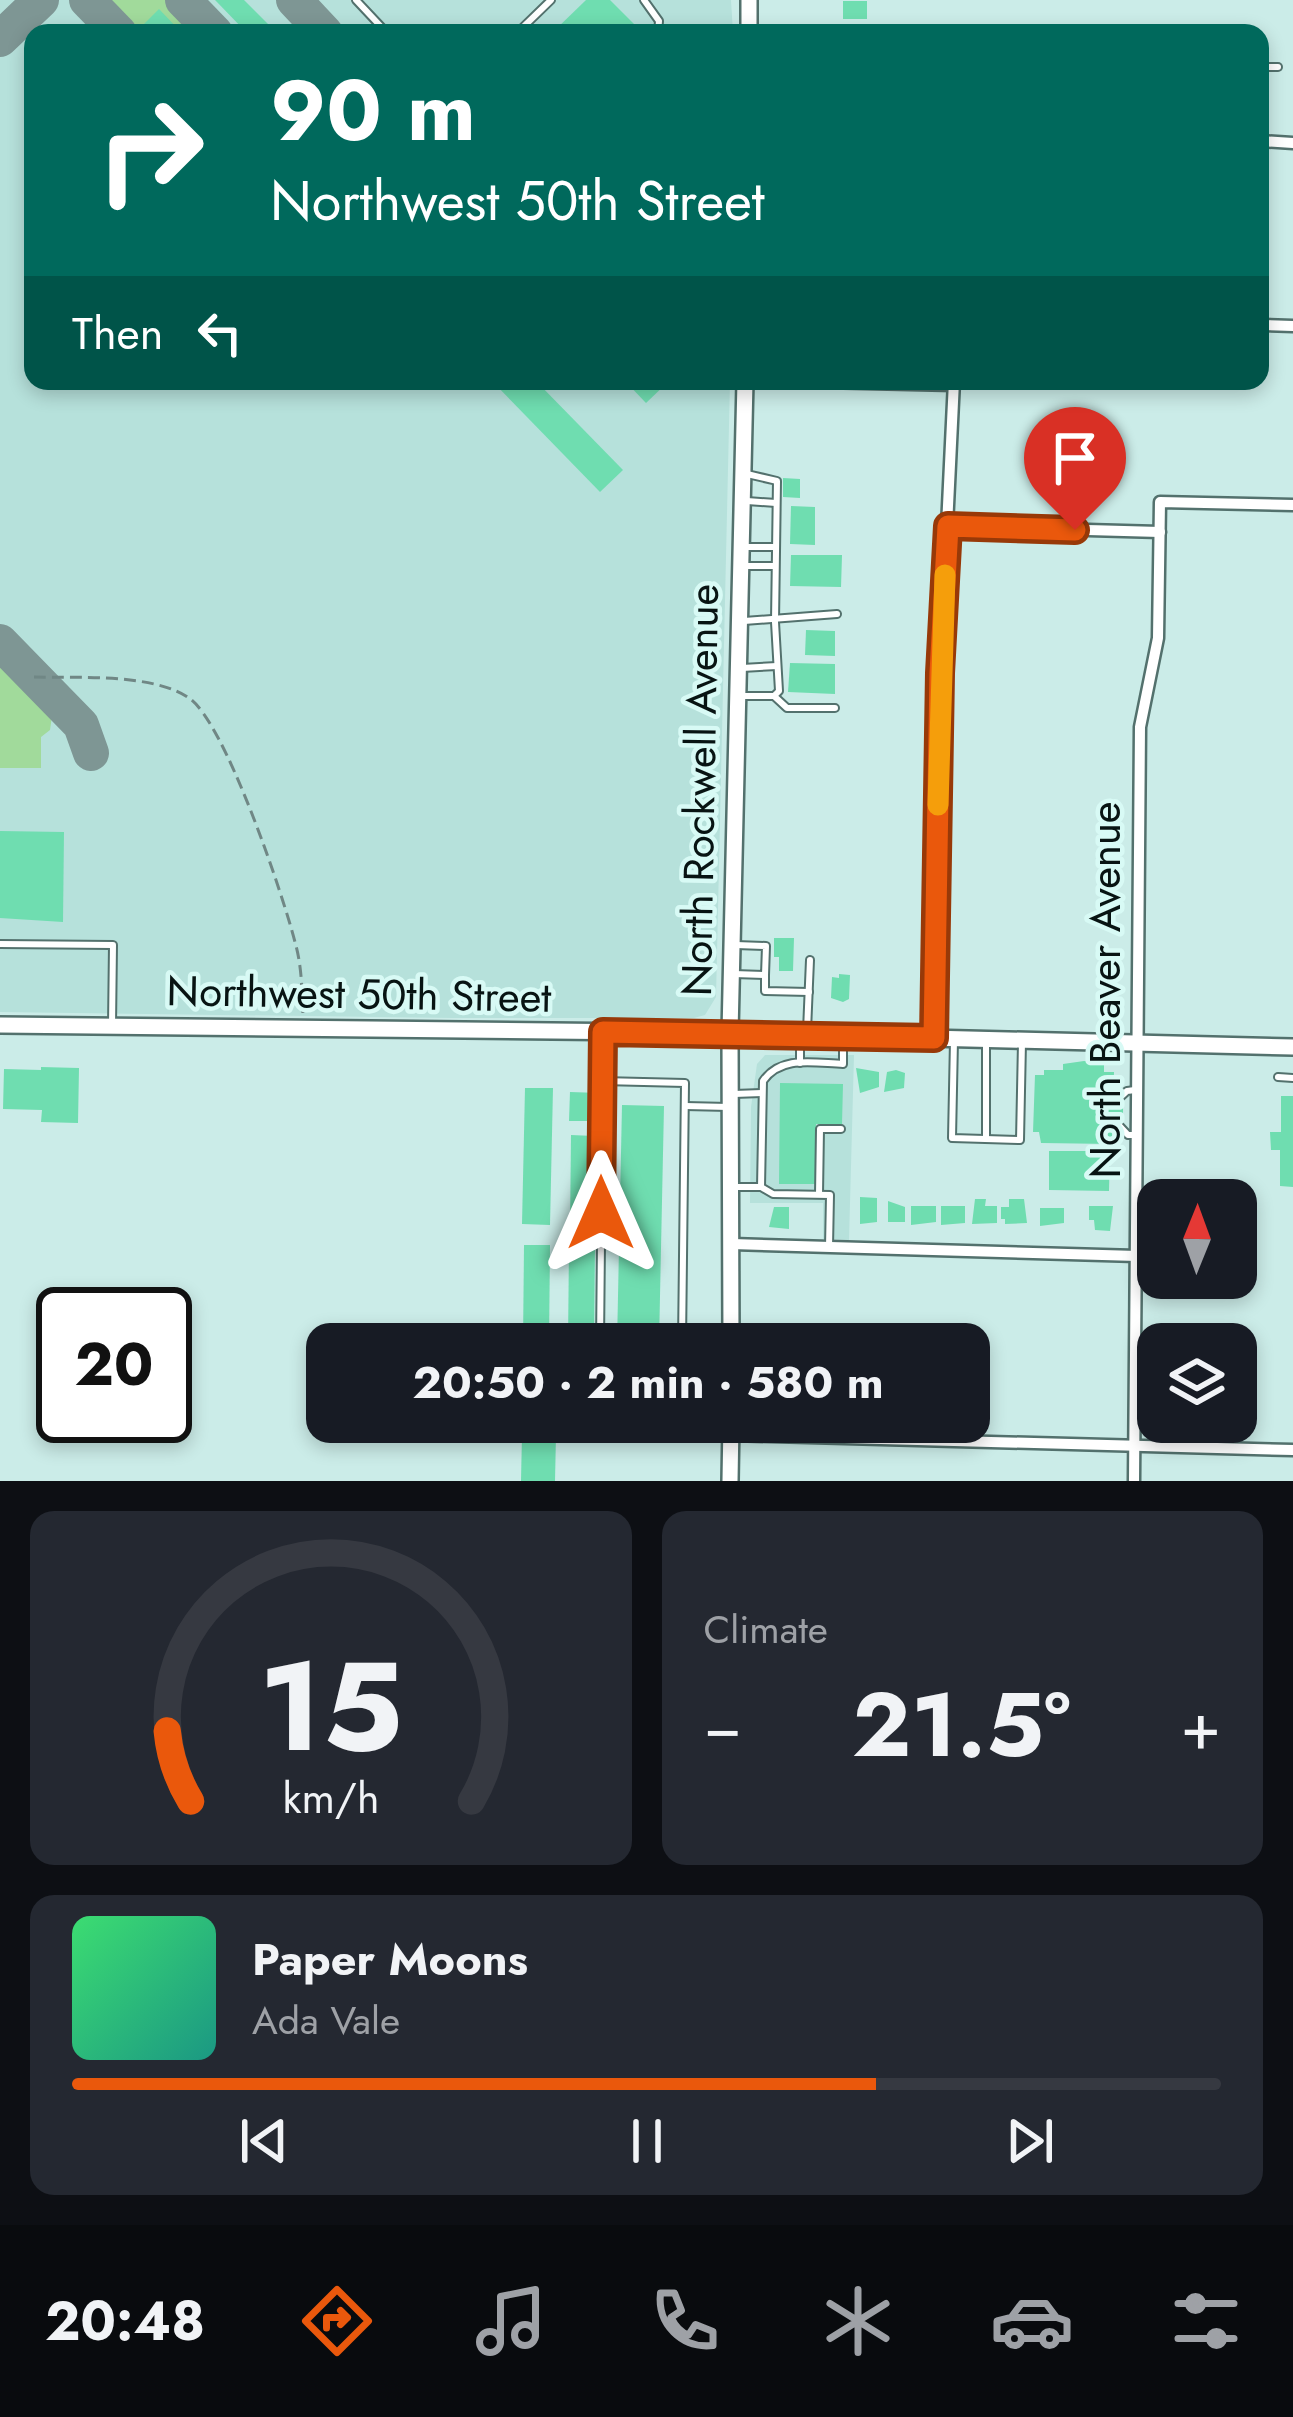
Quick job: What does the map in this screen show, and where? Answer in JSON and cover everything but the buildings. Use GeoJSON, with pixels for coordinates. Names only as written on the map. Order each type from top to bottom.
{"type":"FeatureCollection","features":[{"type":"Feature","properties":{"kind":"street","name":"North Rockwell Avenue"},"geometry":{"type":"LineString","coordinates":[[731,1323],[730,1033],[745,390]]}},
{"type":"Feature","properties":{"kind":"street"},"geometry":{"type":"LineString","coordinates":[[934,1038],[940,673],[954,390]]}},
{"type":"Feature","properties":{"kind":"street","name":"North Beaver Avenue"},"geometry":{"type":"LineString","coordinates":[[1138,1179],[1141,727],[1158,638],[1160,502],[1293,505]]}},
{"type":"Feature","properties":{"kind":"street"},"geometry":{"type":"LineString","coordinates":[[948,526],[1160,532]]}},
{"type":"Feature","properties":{"kind":"street","name":"Northwest 50th Street"},"geometry":{"type":"LineString","coordinates":[[0,1025],[804,1034],[1293,1047]]}},
{"type":"Feature","properties":{"kind":"street"},"geometry":{"type":"LineString","coordinates":[[732,1244],[1137,1256]]}},
{"type":"Feature","properties":{"kind":"street","name":"North Beaver Avenue"},"geometry":{"type":"LineString","coordinates":[[1133,1481],[1137,1256]]}},
{"type":"Feature","properties":{"kind":"street"},"geometry":{"type":"LineString","coordinates":[[990,1440],[1293,1450]]}},
{"type":"Feature","properties":{"kind":"street"},"geometry":{"type":"LineString","coordinates":[[730,1481],[731,1443]]}},
{"type":"Feature","properties":{"kind":"lane"},"geometry":{"type":"LineString","coordinates":[[356,0],[378,24]]}},
{"type":"Feature","properties":{"kind":"lane"},"geometry":{"type":"LineString","coordinates":[[365,10],[375,0]]}},
{"type":"Feature","properties":{"kind":"lane"},"geometry":{"type":"LineString","coordinates":[[526,24],[551,0]]}},
{"type":"Feature","properties":{"kind":"lane"},"geometry":{"type":"LineString","coordinates":[[1269,67],[1278,67]]}},
{"type":"Feature","properties":{"kind":"lane"},"geometry":{"type":"LineString","coordinates":[[744,473],[777,481],[778,691],[774,696]]}},
{"type":"Feature","properties":{"kind":"lane"},"geometry":{"type":"LineString","coordinates":[[743,501],[776,503]]}},
{"type":"Feature","properties":{"kind":"lane"},"geometry":{"type":"LineString","coordinates":[[742,547],[776,548]]}},
{"type":"Feature","properties":{"kind":"lane"},"geometry":{"type":"LineString","coordinates":[[742,566],[776,566]]}},
{"type":"Feature","properties":{"kind":"lane"},"geometry":{"type":"LineString","coordinates":[[740,621],[837,614]]}},
{"type":"Feature","properties":{"kind":"lane"},"geometry":{"type":"LineString","coordinates":[[739,668],[777,666]]}},
{"type":"Feature","properties":{"kind":"lane"},"geometry":{"type":"LineString","coordinates":[[738,695],[774,696],[788,708],[835,708]]}},
{"type":"Feature","properties":{"kind":"lane"},"geometry":{"type":"LineString","coordinates":[[0,944],[113,944],[112,1027]]}},
{"type":"Feature","properties":{"kind":"lane"},"geometry":{"type":"LineString","coordinates":[[732,945],[766,946],[765,991],[809,992]]}},
{"type":"Feature","properties":{"kind":"lane"},"geometry":{"type":"LineString","coordinates":[[800,1063],[810,960]]}},
{"type":"Feature","properties":{"kind":"lane"},"geometry":{"type":"LineString","coordinates":[[732,974],[765,975]]}},
{"type":"Feature","properties":{"kind":"lane"},"geometry":{"type":"LineString","coordinates":[[600,1323],[603,1032]]}},
{"type":"Feature","properties":{"kind":"lane"},"geometry":{"type":"LineString","coordinates":[[761,1187],[763,1081],[772,1068],[843,1064],[844,1035]]}},
{"type":"Feature","properties":{"kind":"lane"},"geometry":{"type":"LineString","coordinates":[[954,1038],[952,1138],[1019,1140],[1023,1039]]}},
{"type":"Feature","properties":{"kind":"lane"},"geometry":{"type":"LineString","coordinates":[[986,1038],[986,1139]]}},
{"type":"Feature","properties":{"kind":"lane"},"geometry":{"type":"LineString","coordinates":[[1278,1077],[1293,1078]]}},
{"type":"Feature","properties":{"kind":"lane"},"geometry":{"type":"LineString","coordinates":[[602,1081],[685,1083],[682,1323]]}},
{"type":"Feature","properties":{"kind":"lane"},"geometry":{"type":"LineString","coordinates":[[1115,1102],[1127,1091],[1138,1090]]}},
{"type":"Feature","properties":{"kind":"lane"},"geometry":{"type":"LineString","coordinates":[[685,1106],[762,1094]]}},
{"type":"Feature","properties":{"kind":"lane"},"geometry":{"type":"LineString","coordinates":[[1115,1121],[1128,1135],[1138,1136]]}},
{"type":"Feature","properties":{"kind":"lane"},"geometry":{"type":"LineString","coordinates":[[819,1195],[820,1129],[841,1129]]}},
{"type":"Feature","properties":{"kind":"lane"},"geometry":{"type":"LineString","coordinates":[[732,1186],[761,1187],[773,1194],[830,1195],[829,1247]]}},
{"type":"Feature","properties":{"kind":"path"},"geometry":{"type":"LineString","coordinates":[[34,677],[163,686],[188,697],[209,717],[226,748],[296,943],[304,1029]]}},
{"type":"Feature","properties":{"kind":"shaded area"},"geometry":{"type":"Polygon","coordinates":[[[0,0],[731,0],[732,24],[24,24],[24,390],[730,390],[716,997],[705,1015],[452,1018],[0,1012],[0,0]]]}},
{"type":"Feature","properties":{"kind":"shaded area"},"geometry":{"type":"Polygon","coordinates":[[[765,1055],[854,1055],[849,1240],[823,1239],[823,1203],[750,1203],[751,1107],[757,1064],[765,1055]]]}},
{"type":"Feature","properties":{"kind":"green space"},"geometry":{"type":"Polygon","coordinates":[[[99,0],[172,0],[185,13],[183,24],[122,24],[99,0]]]}},
{"type":"Feature","properties":{"kind":"green space"},"geometry":{"type":"Polygon","coordinates":[[[0,664],[52,716],[50,730],[41,737],[41,768],[0,768],[0,664]]]}},
{"type":"Feature","properties":{"kind":"taxiway"},"geometry":{"type":"LineString","coordinates":[[0,39],[41,0]]}},
{"type":"Feature","properties":{"kind":"taxiway"},"geometry":{"type":"LineString","coordinates":[[87,0],[110,24]]}},
{"type":"Feature","properties":{"kind":"taxiway"},"geometry":{"type":"LineString","coordinates":[[183,0],[206,24]]}},
{"type":"Feature","properties":{"kind":"taxiway"},"geometry":{"type":"LineString","coordinates":[[294,0],[317,24]]}},
{"type":"Feature","properties":{"kind":"taxiway"},"geometry":{"type":"LineString","coordinates":[[0,642],[81,725],[91,753]]}},
{"type":"Feature","properties":{"kind":"slow traffic"},"geometry":{"type":"LineString","coordinates":[[938,805],[945,575]]}},
{"type":"Feature","properties":{"kind":"route"},"geometry":{"type":"LineString","coordinates":[[601,1213],[603,1032],[934,1038],[940,673],[948,526],[1075,530]]}}]}
